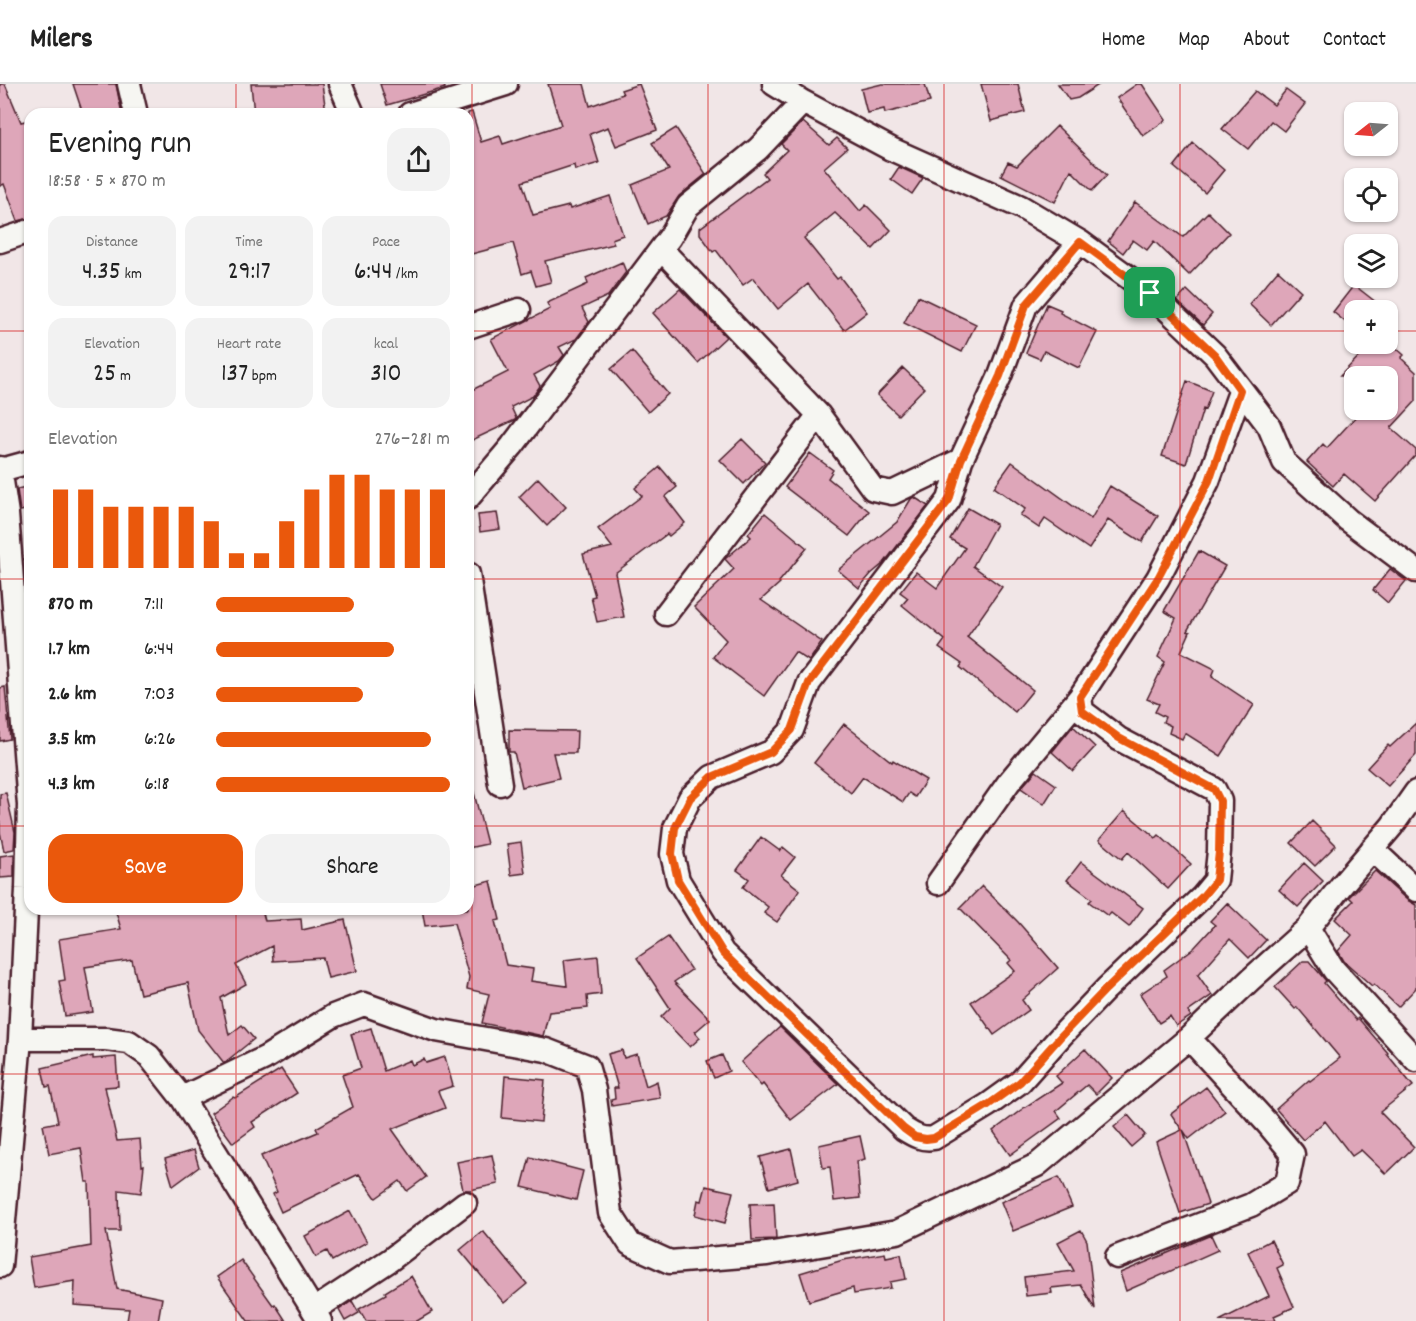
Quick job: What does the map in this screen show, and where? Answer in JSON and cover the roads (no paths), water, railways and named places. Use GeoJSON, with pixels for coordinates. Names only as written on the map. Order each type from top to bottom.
{"type":"FeatureCollection","features":[{"type":"Feature","properties":{"kind":"street"},"geometry":{"type":"LineString","coordinates":[[129,84],[135,108]]}},
{"type":"Feature","properties":{"kind":"street"},"geometry":{"type":"LineString","coordinates":[[340,84],[350,108]]}},
{"type":"Feature","properties":{"kind":"street"},"geometry":{"type":"LineString","coordinates":[[429,108],[506,84]]}},
{"type":"Feature","properties":{"kind":"street"},"geometry":{"type":"LineString","coordinates":[[774,84],[891,149],[1021,207],[1080,242],[1150,293],[1215,355],[1269,426],[1284,462],[1348,520],[1416,571]]}},
{"type":"Feature","properties":{"kind":"street"},"geometry":{"type":"LineString","coordinates":[[474,491],[512,446],[661,249],[688,206],[758,150],[803,102]]}},
{"type":"Feature","properties":{"kind":"street"},"geometry":{"type":"LineString","coordinates":[[0,241],[24,233]]}},
{"type":"Feature","properties":{"kind":"street"},"geometry":{"type":"LineString","coordinates":[[1080,242],[1026,305],[1000,376],[961,460],[949,500],[809,683],[792,730],[771,752],[712,777],[690,798],[675,828],[672,854],[678,880],[723,953],[904,1129],[915,1137],[934,1138],[988,1105],[1020,1082],[1076,1020],[1202,897],[1216,880],[1220,801],[1214,789],[1119,738],[1082,711],[1080,697]]}},
{"type":"Feature","properties":{"kind":"street"},"geometry":{"type":"LineString","coordinates":[[661,249],[819,415],[873,489],[892,493],[961,460]]}},
{"type":"Feature","properties":{"kind":"street"},"geometry":{"type":"LineString","coordinates":[[474,325],[519,310]]}},
{"type":"Feature","properties":{"kind":"street"},"geometry":{"type":"LineString","coordinates":[[938,883],[1009,782],[1080,697],[1158,578],[1209,481],[1240,390]]}},
{"type":"Feature","properties":{"kind":"street"},"geometry":{"type":"LineString","coordinates":[[666,614],[819,415]]}},
{"type":"Feature","properties":{"kind":"street"},"geometry":{"type":"LineString","coordinates":[[24,463],[0,469],[24,673]]}},
{"type":"Feature","properties":{"kind":"street"},"geometry":{"type":"LineString","coordinates":[[474,613],[500,784]]}},
{"type":"Feature","properties":{"kind":"street"},"geometry":{"type":"LineString","coordinates":[[182,1098],[265,1058],[333,1016],[364,1004],[436,1030],[546,1050],[587,1066],[596,1102],[610,1213],[630,1244],[670,1262],[767,1254],[897,1232],[1037,1165],[1189,1038],[1308,928],[1416,792]]}},
{"type":"Feature","properties":{"kind":"street"},"geometry":{"type":"LineString","coordinates":[[1372,849],[1416,890]]}},
{"type":"Feature","properties":{"kind":"street"},"geometry":{"type":"LineString","coordinates":[[0,1266],[20,1039],[10,1016],[24,911]]}},
{"type":"Feature","properties":{"kind":"street"},"geometry":{"type":"LineString","coordinates":[[1308,928],[1334,970],[1416,1060]]}},
{"type":"Feature","properties":{"kind":"street"},"geometry":{"type":"LineString","coordinates":[[1117,1257],[1251,1205],[1287,1183],[1293,1154],[1189,1038]]}},
{"type":"Feature","properties":{"kind":"street"},"geometry":{"type":"LineString","coordinates":[[20,1039],[106,1039],[129,1042],[149,1056],[182,1098],[317,1316],[465,1203]]}}]}
